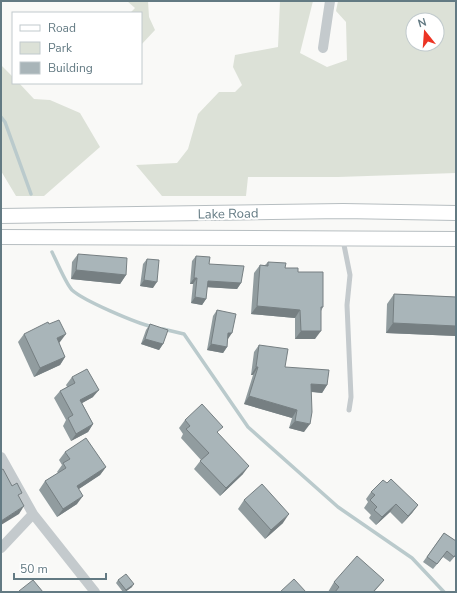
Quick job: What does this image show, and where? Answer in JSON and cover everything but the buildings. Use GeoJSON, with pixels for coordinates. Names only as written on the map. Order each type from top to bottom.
{"type":"FeatureCollection","features":[{"type":"Feature","properties":{"kind":"main road","name":"Lake Road"},"geometry":{"type":"LineString","coordinates":[[1,216],[343,211],[456,213]]}},
{"type":"Feature","properties":{"kind":"main road","name":"Lake Road"},"geometry":{"type":"LineString","coordinates":[[1,237],[456,239]]}},
{"type":"Feature","properties":{"kind":"street"},"geometry":{"type":"LineString","coordinates":[[323,48],[330,1]]}},
{"type":"Feature","properties":{"kind":"street"},"geometry":{"type":"LineString","coordinates":[[1,457],[33,514],[95,592]]}},
{"type":"Feature","properties":{"kind":"street"},"geometry":{"type":"LineString","coordinates":[[1,548],[33,514]]}},
{"type":"Feature","properties":{"kind":"lane"},"geometry":{"type":"LineString","coordinates":[[343,239],[350,275],[347,305],[351,397],[349,410]]}},
{"type":"Feature","properties":{"kind":"green space"},"geometry":{"type":"Polygon","coordinates":[[[127,1],[148,1],[149,17],[155,30],[142,44],[142,12],[131,12],[135,8],[127,1]]]}},
{"type":"Feature","properties":{"kind":"green space"},"geometry":{"type":"Polygon","coordinates":[[[280,1],[313,1],[300,53],[327,67],[347,60],[346,22],[336,11],[338,1],[456,1],[456,173],[338,177],[248,177],[246,196],[162,196],[136,165],[177,163],[188,149],[198,114],[219,92],[235,92],[242,85],[233,67],[235,55],[278,47],[280,1]]]}},
{"type":"Feature","properties":{"kind":"green space"},"geometry":{"type":"Polygon","coordinates":[[[1,65],[12,76],[12,84],[20,84],[34,99],[50,100],[80,113],[100,147],[44,196],[16,196],[1,171],[1,65]]]}},
{"type":"Feature","properties":{"kind":"waterway"},"geometry":{"type":"LineString","coordinates":[[1,117],[5,122],[31,194]]}},
{"type":"Feature","properties":{"kind":"waterway"},"geometry":{"type":"LineString","coordinates":[[52,252],[70,287],[78,295],[111,311],[153,327]]}},
{"type":"Feature","properties":{"kind":"waterway"},"geometry":{"type":"LineString","coordinates":[[163,329],[184,334],[248,427],[338,507],[412,558],[444,592]]}}]}
